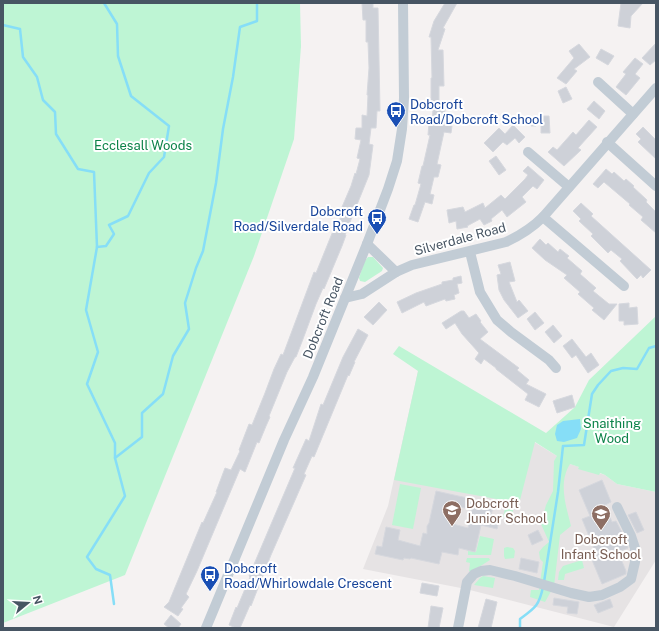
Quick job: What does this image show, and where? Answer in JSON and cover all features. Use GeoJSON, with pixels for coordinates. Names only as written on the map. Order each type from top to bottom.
{"type":"FeatureCollection","features":[{"type":"Feature","properties":{"kind":"street","name":"Dobcroft Road"},"geometry":{"type":"LineString","coordinates":[[206,628],[345,298],[388,189],[397,161],[402,129],[404,98],[403,3]]}},
{"type":"Feature","properties":{"kind":"street"},"geometry":{"type":"LineString","coordinates":[[403,16],[410,3]]}},
{"type":"Feature","properties":{"kind":"street"},"geometry":{"type":"LineString","coordinates":[[598,82],[633,114]]}},
{"type":"Feature","properties":{"kind":"street","name":"Silverdale Road"},"geometry":{"type":"LineString","coordinates":[[345,298],[362,294],[396,272],[412,265],[506,242],[533,227],[656,88]]}},
{"type":"Feature","properties":{"kind":"street"},"geometry":{"type":"LineString","coordinates":[[608,142],[656,186]]}},
{"type":"Feature","properties":{"kind":"street"},"geometry":{"type":"LineString","coordinates":[[528,152],[569,187]]}},
{"type":"Feature","properties":{"kind":"street"},"geometry":{"type":"LineString","coordinates":[[543,217],[624,286]]}},
{"type":"Feature","properties":{"kind":"street"},"geometry":{"type":"LineString","coordinates":[[367,244],[396,272]]}},
{"type":"Feature","properties":{"kind":"street"},"geometry":{"type":"LineString","coordinates":[[470,252],[480,292],[497,320],[549,360],[556,368]]}},
{"type":"Feature","properties":{"kind":"street"},"geometry":{"type":"LineString","coordinates":[[458,628],[467,582],[474,574],[481,571],[490,570],[509,574],[589,597],[602,595],[620,587],[631,579],[635,562],[635,548],[617,507]]}},
{"type":"Feature","properties":{"kind":"shaded area"},"geometry":{"type":"Polygon","coordinates":[[[418,371],[570,464],[605,475],[617,484],[656,492],[656,560],[614,627],[466,589],[363,569],[388,506],[418,371]]]}},
{"type":"Feature","properties":{"kind":"green space","name":"Ecclesall Woods"},"geometry":{"type":"Polygon","coordinates":[[[3,3],[300,3],[301,46],[294,139],[254,256],[125,575],[3,623],[3,3]]]}},
{"type":"Feature","properties":{"kind":"green space"},"geometry":{"type":"Polygon","coordinates":[[[368,257],[373,257],[383,268],[382,271],[365,282],[360,281],[359,278],[364,262],[368,257]]]}},
{"type":"Feature","properties":{"kind":"green space","name":"Snaithing Wood"},"geometry":{"type":"Polygon","coordinates":[[[656,316],[656,492],[617,484],[605,475],[600,473],[599,475],[578,469],[579,467],[570,464],[564,479],[564,495],[571,526],[560,535],[554,586],[545,602],[530,597],[531,590],[539,590],[543,562],[540,559],[539,552],[549,542],[541,524],[546,505],[553,491],[554,461],[557,456],[535,442],[519,504],[515,503],[511,519],[503,517],[507,501],[394,480],[418,371],[393,354],[399,346],[546,433],[575,407],[589,380],[656,316]]]}},
{"type":"Feature","properties":{"kind":"green space"},"geometry":{"type":"Polygon","coordinates":[[[400,484],[421,488],[413,529],[392,525],[400,484]]]}},
{"type":"Feature","properties":{"kind":"green space"},"geometry":{"type":"Polygon","coordinates":[[[480,536],[494,539],[491,555],[468,555],[468,551],[476,552],[480,536]]]}},
{"type":"Feature","properties":{"kind":"green space"},"geometry":{"type":"Polygon","coordinates":[[[504,548],[513,548],[515,551],[514,558],[505,559],[504,548]]]}},
{"type":"Feature","properties":{"kind":"green space"},"geometry":{"type":"Polygon","coordinates":[[[467,558],[489,558],[490,560],[471,572],[469,571],[470,563],[466,562],[467,558]]]}},
{"type":"Feature","properties":{"kind":"green space"},"geometry":{"type":"Polygon","coordinates":[[[582,560],[584,568],[565,574],[564,580],[558,580],[559,572],[563,566],[582,560]]]}},
{"type":"Feature","properties":{"kind":"green space"},"geometry":{"type":"Polygon","coordinates":[[[483,576],[495,578],[493,588],[474,585],[483,576]]]}},
{"type":"Feature","properties":{"kind":"water"},"geometry":{"type":"Polygon","coordinates":[[[580,419],[581,429],[577,438],[564,442],[557,441],[555,434],[557,425],[563,421],[580,419]]]}},
{"type":"Feature","properties":{"kind":"building"},"geometry":{"type":"Polygon","coordinates":[[[362,3],[373,3],[373,8],[378,8],[380,111],[377,111],[376,128],[371,128],[369,144],[373,145],[369,175],[342,246],[316,304],[296,357],[287,372],[259,443],[257,442],[245,472],[240,469],[186,594],[189,597],[181,608],[183,609],[178,616],[164,607],[169,602],[202,522],[203,523],[217,492],[225,468],[231,470],[240,451],[239,450],[249,424],[252,425],[274,369],[281,354],[283,355],[314,272],[316,273],[333,231],[342,215],[339,214],[355,173],[356,174],[360,159],[357,158],[361,140],[355,139],[356,128],[362,128],[362,115],[367,116],[369,68],[368,42],[366,42],[366,20],[363,20],[362,3]]]}},
{"type":"Feature","properties":{"kind":"building"},"geometry":{"type":"Polygon","coordinates":[[[445,3],[457,3],[443,28],[445,29],[438,50],[443,50],[444,86],[439,86],[439,105],[431,105],[431,37],[429,37],[434,21],[445,3]]]}},
{"type":"Feature","properties":{"kind":"building"},"geometry":{"type":"Polygon","coordinates":[[[621,3],[643,3],[631,16],[630,28],[618,26],[621,3]]]}},
{"type":"Feature","properties":{"kind":"building"},"geometry":{"type":"Polygon","coordinates":[[[656,43],[656,60],[650,65],[642,58],[656,43]]]}},
{"type":"Feature","properties":{"kind":"building"},"geometry":{"type":"Polygon","coordinates":[[[579,44],[590,57],[574,69],[577,71],[566,84],[557,78],[574,58],[569,51],[579,44]]]}},
{"type":"Feature","properties":{"kind":"building"},"geometry":{"type":"Polygon","coordinates":[[[601,49],[614,56],[608,65],[596,58],[601,49]]]}},
{"type":"Feature","properties":{"kind":"building"},"geometry":{"type":"Polygon","coordinates":[[[635,58],[643,64],[635,74],[640,78],[626,95],[616,87],[626,74],[623,72],[635,58]]]}},
{"type":"Feature","properties":{"kind":"building"},"geometry":{"type":"Polygon","coordinates":[[[566,87],[572,99],[563,103],[558,91],[566,87]]]}},
{"type":"Feature","properties":{"kind":"building"},"geometry":{"type":"Polygon","coordinates":[[[594,101],[605,111],[599,119],[587,109],[594,101]]]}},
{"type":"Feature","properties":{"kind":"building"},"geometry":{"type":"Polygon","coordinates":[[[433,109],[445,109],[444,125],[452,126],[451,133],[444,132],[437,164],[441,165],[438,177],[434,177],[430,194],[434,195],[432,204],[425,202],[418,222],[409,219],[421,184],[418,183],[430,135],[428,135],[429,123],[432,124],[433,109]]]}},
{"type":"Feature","properties":{"kind":"building"},"geometry":{"type":"Polygon","coordinates":[[[549,116],[550,133],[541,133],[541,121],[536,126],[531,126],[530,117],[549,116]]]}},
{"type":"Feature","properties":{"kind":"building"},"geometry":{"type":"Polygon","coordinates":[[[589,120],[597,127],[578,148],[581,150],[564,166],[548,152],[553,147],[557,150],[573,132],[576,135],[589,120]]]}},
{"type":"Feature","properties":{"kind":"building"},"geometry":{"type":"Polygon","coordinates":[[[513,125],[525,137],[519,143],[515,138],[507,145],[503,142],[493,152],[484,143],[499,128],[505,134],[513,125]]]}},
{"type":"Feature","properties":{"kind":"building"},"geometry":{"type":"Polygon","coordinates":[[[643,127],[656,140],[656,159],[638,142],[641,139],[636,134],[643,127]]]}},
{"type":"Feature","properties":{"kind":"building"},"geometry":{"type":"Polygon","coordinates":[[[496,156],[506,170],[499,175],[489,161],[496,156]]]}},
{"type":"Feature","properties":{"kind":"building"},"geometry":{"type":"Polygon","coordinates":[[[528,166],[544,180],[537,189],[533,186],[522,197],[526,202],[507,217],[502,210],[491,219],[492,221],[484,225],[480,219],[467,226],[468,227],[457,229],[456,221],[449,223],[447,210],[463,207],[465,212],[483,203],[485,208],[501,195],[505,199],[528,175],[523,171],[528,166]]]}},
{"type":"Feature","properties":{"kind":"building"},"geometry":{"type":"Polygon","coordinates":[[[606,169],[612,174],[614,172],[624,181],[626,179],[647,200],[646,202],[656,212],[656,233],[641,220],[643,217],[629,205],[630,204],[604,182],[598,188],[593,184],[606,169]]]}},
{"type":"Feature","properties":{"kind":"building"},"geometry":{"type":"Polygon","coordinates":[[[581,203],[593,214],[591,216],[651,270],[643,278],[641,275],[637,279],[620,261],[622,259],[611,250],[608,253],[591,236],[593,234],[579,221],[581,219],[573,211],[581,203]]]}},
{"type":"Feature","properties":{"kind":"building"},"geometry":{"type":"Polygon","coordinates":[[[540,239],[546,245],[548,243],[558,252],[560,249],[569,256],[567,258],[582,271],[580,274],[596,288],[593,291],[609,304],[617,304],[604,320],[592,310],[594,308],[578,294],[580,292],[564,278],[567,275],[545,260],[532,248],[540,239]]]}},
{"type":"Feature","properties":{"kind":"building"},"geometry":{"type":"Polygon","coordinates":[[[510,262],[515,281],[509,282],[517,302],[519,300],[528,311],[518,318],[504,300],[499,290],[497,275],[501,274],[498,265],[510,262]]]}},
{"type":"Feature","properties":{"kind":"building"},"geometry":{"type":"Polygon","coordinates":[[[461,276],[462,283],[457,284],[459,293],[454,295],[455,299],[446,301],[445,299],[426,306],[424,302],[402,313],[397,302],[416,293],[442,284],[442,282],[453,280],[453,278],[461,276]]]}},
{"type":"Feature","properties":{"kind":"building"},"geometry":{"type":"Polygon","coordinates":[[[379,302],[387,310],[373,325],[364,317],[379,302]]]}},
{"type":"Feature","properties":{"kind":"building"},"geometry":{"type":"Polygon","coordinates":[[[629,303],[629,308],[637,307],[638,324],[624,325],[624,321],[619,321],[619,304],[629,303]]]}},
{"type":"Feature","properties":{"kind":"building"},"geometry":{"type":"Polygon","coordinates":[[[461,311],[464,311],[469,318],[476,314],[488,332],[480,339],[519,368],[517,370],[529,380],[526,384],[546,394],[539,407],[525,400],[528,394],[484,359],[481,364],[475,359],[479,353],[462,334],[455,323],[446,329],[442,323],[461,311]]]}},
{"type":"Feature","properties":{"kind":"building"},"geometry":{"type":"Polygon","coordinates":[[[535,312],[544,323],[535,330],[527,319],[535,312]]]}},
{"type":"Feature","properties":{"kind":"building"},"geometry":{"type":"Polygon","coordinates":[[[553,325],[562,336],[554,343],[545,332],[553,325]]]}},
{"type":"Feature","properties":{"kind":"building"},"geometry":{"type":"Polygon","coordinates":[[[358,329],[368,335],[354,362],[349,376],[348,375],[314,457],[312,456],[304,474],[306,475],[271,555],[251,606],[250,605],[240,628],[236,628],[229,625],[236,607],[237,608],[295,468],[293,468],[306,439],[309,441],[321,404],[323,405],[343,357],[358,329]]]}},
{"type":"Feature","properties":{"kind":"building"},"geometry":{"type":"Polygon","coordinates":[[[572,339],[586,357],[591,353],[599,365],[588,373],[576,355],[572,358],[563,346],[572,339]]]}},
{"type":"Feature","properties":{"kind":"building"},"geometry":{"type":"Polygon","coordinates":[[[572,395],[575,407],[557,413],[553,401],[572,395]]]}},
{"type":"Feature","properties":{"kind":"building","name":"Dobcroft Infant School"},"geometry":{"type":"Polygon","coordinates":[[[602,480],[611,502],[605,505],[612,522],[616,521],[625,538],[628,548],[618,552],[626,574],[602,584],[592,560],[598,558],[582,519],[590,516],[579,490],[602,480]]]}},
{"type":"Feature","properties":{"kind":"building","name":"Dobcroft Junior School"},"geometry":{"type":"Polygon","coordinates":[[[436,491],[494,504],[491,515],[500,517],[497,529],[481,525],[475,552],[459,548],[458,555],[442,552],[439,564],[411,558],[404,558],[403,560],[375,554],[377,546],[382,547],[386,527],[400,530],[398,540],[420,546],[423,533],[427,534],[427,526],[436,491]],[[453,505],[449,523],[468,528],[472,510],[453,505]]]}},
{"type":"Feature","properties":{"kind":"building"},"geometry":{"type":"Polygon","coordinates":[[[636,512],[644,530],[637,533],[628,515],[636,512]]]}},
{"type":"Feature","properties":{"kind":"building"},"geometry":{"type":"Polygon","coordinates":[[[538,530],[543,540],[532,545],[528,535],[538,530]]]}},
{"type":"Feature","properties":{"kind":"building"},"geometry":{"type":"Polygon","coordinates":[[[521,558],[539,562],[537,573],[519,569],[521,558]]]}},
{"type":"Feature","properties":{"kind":"building"},"geometry":{"type":"Polygon","coordinates":[[[422,583],[439,586],[437,596],[420,593],[422,583]]]}},
{"type":"Feature","properties":{"kind":"building"},"geometry":{"type":"Polygon","coordinates":[[[554,598],[579,602],[577,614],[567,613],[568,607],[553,605],[554,598]]]}},
{"type":"Feature","properties":{"kind":"building"},"geometry":{"type":"Polygon","coordinates":[[[486,599],[497,602],[491,628],[478,628],[486,599]]]}},
{"type":"Feature","properties":{"kind":"building"},"geometry":{"type":"Polygon","coordinates":[[[610,599],[613,607],[598,613],[594,605],[610,599]]]}},
{"type":"Feature","properties":{"kind":"building"},"geometry":{"type":"Polygon","coordinates":[[[431,606],[443,608],[439,628],[428,628],[431,606]]]}},
{"type":"Feature","properties":{"kind":"building"},"geometry":{"type":"Polygon","coordinates":[[[171,615],[181,624],[178,628],[169,628],[164,624],[171,615]]]}},
{"type":"Feature","properties":{"kind":"waterway"},"geometry":{"type":"LineString","coordinates":[[104,3],[117,24],[118,56],[131,96],[169,126],[164,157],[149,173],[128,216],[109,225],[114,234],[106,246],[97,247],[86,310],[98,352],[87,384],[115,443],[115,458]]}},
{"type":"Feature","properties":{"kind":"waterway"},"geometry":{"type":"LineString","coordinates":[[114,604],[110,575],[96,569],[87,557],[125,496],[115,458],[142,437],[142,413],[163,394],[173,356],[189,329],[185,303],[203,251],[216,183],[223,129],[233,77],[240,27],[257,21],[257,3]]}},
{"type":"Feature","properties":{"kind":"waterway"},"geometry":{"type":"LineString","coordinates":[[3,25],[20,29],[23,57],[37,77],[43,100],[55,112],[56,134],[78,169],[94,172],[97,247]]}},
{"type":"Feature","properties":{"kind":"waterway"},"geometry":{"type":"LineString","coordinates":[[544,582],[558,492],[563,446],[584,445],[592,394],[611,371],[623,368],[637,369],[649,348],[656,346]]}},
{"type":"Feature","properties":{"kind":"waterway"},"geometry":{"type":"LineString","coordinates":[[520,628],[520,619],[536,606],[543,587]]}},
{"type":"Feature","properties":{"kind":"place","name":"Dobcroft Road/Dobcroft School"},"geometry":{"type":"Point","coordinates":[396,128]}},
{"type":"Feature","properties":{"kind":"place","name":"Dobcroft Road/Silverdale Road"},"geometry":{"type":"Point","coordinates":[377,235]}},
{"type":"Feature","properties":{"kind":"place","name":"Dobcroft Junior School"},"geometry":{"type":"Point","coordinates":[452,527]}},
{"type":"Feature","properties":{"kind":"place","name":"Dobcroft Infant School"},"geometry":{"type":"Point","coordinates":[601,531]}},
{"type":"Feature","properties":{"kind":"place","name":"Dobcroft Road/Whirlowdale Crescent"},"geometry":{"type":"Point","coordinates":[210,592]}}]}
